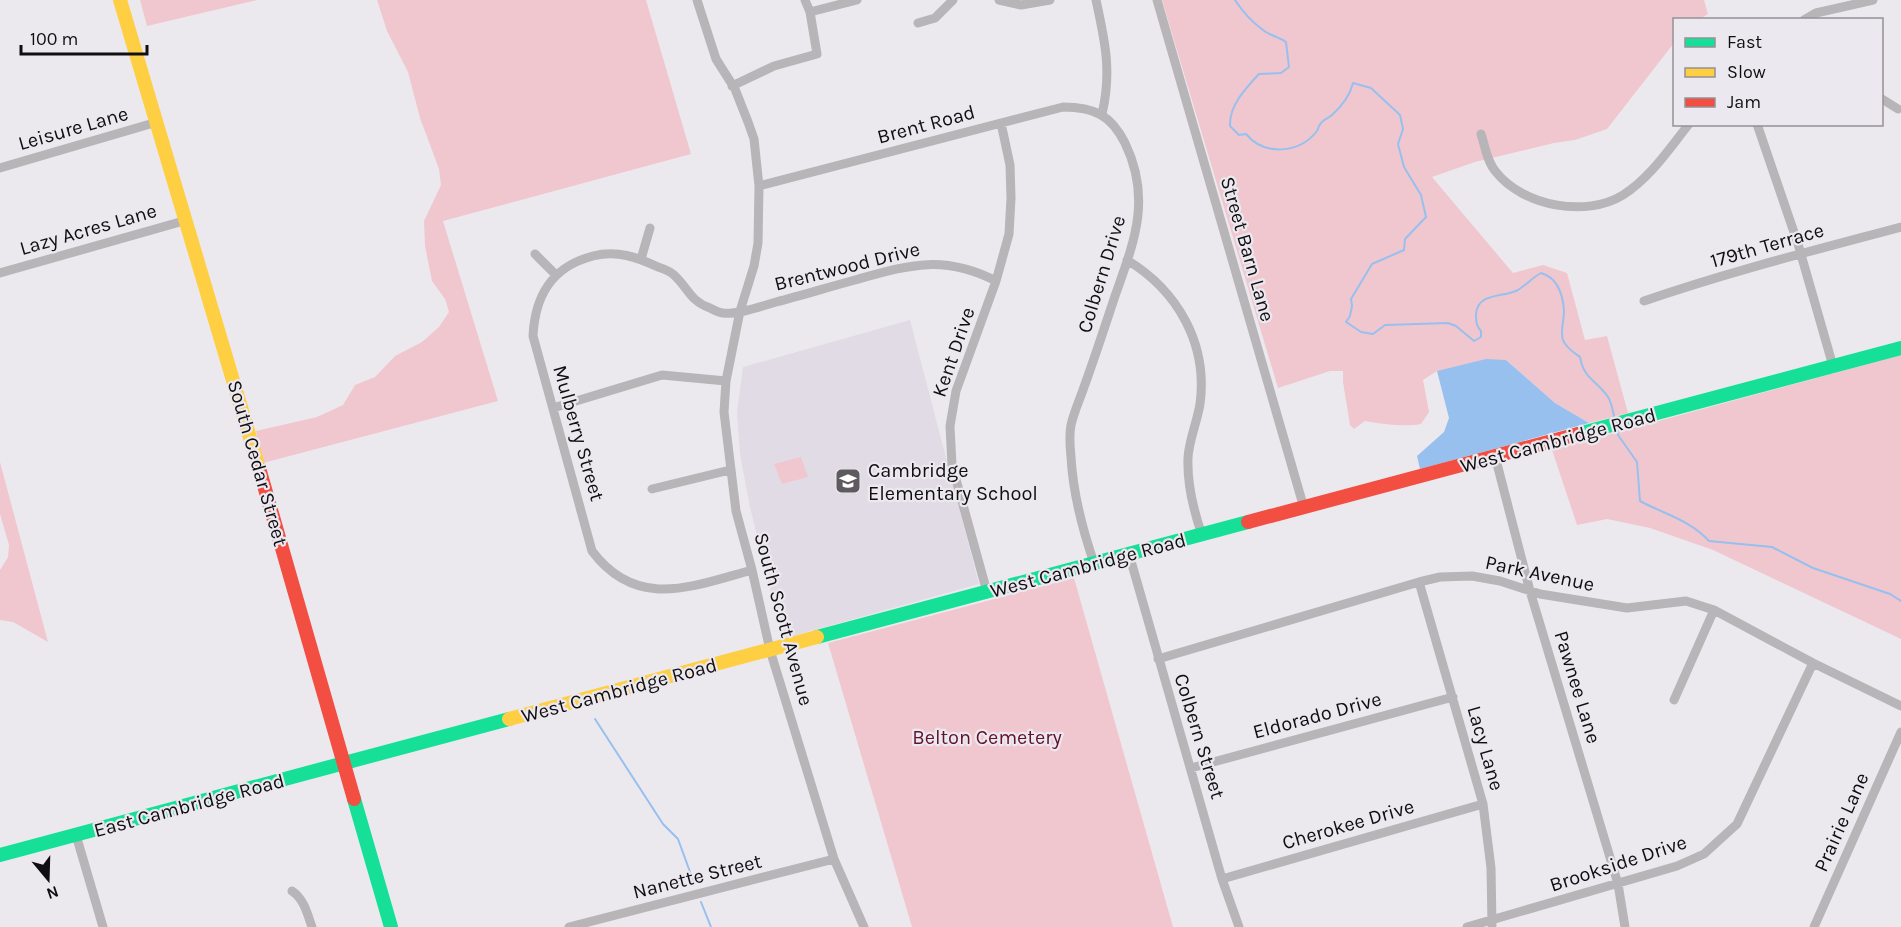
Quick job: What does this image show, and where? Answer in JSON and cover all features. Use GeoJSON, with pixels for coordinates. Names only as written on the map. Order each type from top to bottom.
{"type":"FeatureCollection","features":[{"type":"Feature","properties":{"kind":"street","name":"South Cedar Street"},"geometry":{"type":"LineString","coordinates":[[120,0],[187,220],[391,927]]}},
{"type":"Feature","properties":{"kind":"street"},"geometry":{"type":"LineString","coordinates":[[697,0],[716,59],[745,114],[753,140],[759,186]]}},
{"type":"Feature","properties":{"kind":"street"},"geometry":{"type":"LineString","coordinates":[[732,86],[774,66],[817,54],[810,12],[805,0]]}},
{"type":"Feature","properties":{"kind":"street"},"geometry":{"type":"LineString","coordinates":[[810,12],[857,0]]}},
{"type":"Feature","properties":{"kind":"street"},"geometry":{"type":"LineString","coordinates":[[918,23],[935,18],[953,0]]}},
{"type":"Feature","properties":{"kind":"street"},"geometry":{"type":"LineString","coordinates":[[999,0],[1021,4],[1050,0]]}},
{"type":"Feature","properties":{"kind":"street"},"geometry":{"type":"LineString","coordinates":[[1095,0],[1108,64],[1108,81],[1102,114]]}},
{"type":"Feature","properties":{"kind":"street","name":"Street Barn Lane"},"geometry":{"type":"LineString","coordinates":[[1157,0],[1304,508]]}},
{"type":"Feature","properties":{"kind":"street"},"geometry":{"type":"LineString","coordinates":[[1818,16],[1873,0]]}},
{"type":"Feature","properties":{"kind":"street"},"geometry":{"type":"LineString","coordinates":[[1883,100],[1898,109]]}},
{"type":"Feature","properties":{"kind":"street","name":"Brent Road"},"geometry":{"type":"LineString","coordinates":[[759,186],[1063,107],[1079,107],[1102,114]]}},
{"type":"Feature","properties":{"kind":"street","name":"Colbern Drive"},"geometry":{"type":"LineString","coordinates":[[1094,563],[1076,504],[1072,476],[1071,426],[1139,221],[1138,184],[1129,153],[1113,125],[1102,114]]}},
{"type":"Feature","properties":{"kind":"street","name":"Leisure Lane"},"geometry":{"type":"LineString","coordinates":[[0,168],[157,122]]}},
{"type":"Feature","properties":{"kind":"street","name":"Kent Drive"},"geometry":{"type":"LineString","coordinates":[[987,592],[952,465],[950,426],[956,391],[996,281],[1009,234],[1010,165],[1000,123]]}},
{"type":"Feature","properties":{"kind":"street"},"geometry":{"type":"LineString","coordinates":[[1481,134],[1488,159],[1495,172],[1506,182],[1550,204],[1579,206],[1594,205],[1623,195],[1648,174],[1687,126]]}},
{"type":"Feature","properties":{"kind":"street"},"geometry":{"type":"LineString","coordinates":[[1758,126],[1800,253],[1833,366]]}},
{"type":"Feature","properties":{"kind":"street","name":"Brentwood Drive"},"geometry":{"type":"LineString","coordinates":[[740,311],[755,261],[760,219],[759,186]]}},
{"type":"Feature","properties":{"kind":"street","name":"Lazy Acres Lane"},"geometry":{"type":"LineString","coordinates":[[0,273],[187,220]]}},
{"type":"Feature","properties":{"kind":"street","name":"179th Terrace"},"geometry":{"type":"LineString","coordinates":[[1644,301],[1800,253],[1901,227]]}},
{"type":"Feature","properties":{"kind":"street"},"geometry":{"type":"LineString","coordinates":[[641,259],[651,228]]}},
{"type":"Feature","properties":{"kind":"street","name":"Brentwood Drive"},"geometry":{"type":"LineString","coordinates":[[533,336],[534,317],[542,293],[556,275],[568,266],[593,256],[617,253],[641,259],[672,273],[693,299],[723,314],[908,266],[932,264],[957,266],[973,270],[996,281]]}},
{"type":"Feature","properties":{"kind":"street"},"geometry":{"type":"LineString","coordinates":[[534,254],[556,275]]}},
{"type":"Feature","properties":{"kind":"street"},"geometry":{"type":"LineString","coordinates":[[1127,260],[1154,278],[1176,304],[1189,328],[1198,353],[1201,387],[1197,419],[1190,440],[1188,477],[1194,511],[1202,535]]}},
{"type":"Feature","properties":{"kind":"street","name":"South Scott Avenue"},"geometry":{"type":"LineString","coordinates":[[740,311],[726,381],[724,412],[736,511],[770,650],[834,859],[864,927]]}},
{"type":"Feature","properties":{"kind":"street","name":"Mulberry Street"},"geometry":{"type":"LineString","coordinates":[[533,336],[592,551],[608,570],[629,582],[663,590],[686,588],[752,570]]}},
{"type":"Feature","properties":{"kind":"street","name":"West Cambridge Road"},"geometry":{"type":"LineString","coordinates":[[344,764],[1901,348]]}},
{"type":"Feature","properties":{"kind":"street"},"geometry":{"type":"LineString","coordinates":[[553,408],[662,375],[726,381]]}},
{"type":"Feature","properties":{"kind":"street","name":"Pawnee Lane"},"geometry":{"type":"LineString","coordinates":[[1495,456],[1530,591],[1618,884],[1625,927]]}},
{"type":"Feature","properties":{"kind":"street"},"geometry":{"type":"LineString","coordinates":[[652,489],[730,470]]}},
{"type":"Feature","properties":{"kind":"street","name":"Colbern Street"},"geometry":{"type":"LineString","coordinates":[[1129,554],[1222,879],[1239,927]]}},
{"type":"Feature","properties":{"kind":"street","name":"Park Avenue"},"geometry":{"type":"LineString","coordinates":[[1158,659],[1419,582],[1440,577],[1472,576],[1500,581],[1530,591],[1627,608],[1686,601],[1714,610],[1813,663],[1901,706]]}},
{"type":"Feature","properties":{"kind":"street","name":"Lacy Lane"},"geometry":{"type":"LineString","coordinates":[[1419,582],[1483,804],[1491,868],[1492,924]]}},
{"type":"Feature","properties":{"kind":"street"},"geometry":{"type":"LineString","coordinates":[[1674,700],[1714,610]]}},
{"type":"Feature","properties":{"kind":"street","name":"Brookside Drive"},"geometry":{"type":"LineString","coordinates":[[1467,927],[1492,924],[1677,866],[1704,854],[1737,824],[1813,663]]}},
{"type":"Feature","properties":{"kind":"street","name":"Eldorado Drive"},"geometry":{"type":"LineString","coordinates":[[1191,768],[1452,697]]}},
{"type":"Feature","properties":{"kind":"street","name":"Prairie Lane"},"geometry":{"type":"LineString","coordinates":[[1814,927],[1901,732]]}},
{"type":"Feature","properties":{"kind":"street","name":"East Cambridge Road"},"geometry":{"type":"LineString","coordinates":[[0,855],[344,764]]}},
{"type":"Feature","properties":{"kind":"street","name":"Cherokee Drive"},"geometry":{"type":"LineString","coordinates":[[1222,879],[1483,804]]}},
{"type":"Feature","properties":{"kind":"street"},"geometry":{"type":"LineString","coordinates":[[76,835],[103,927]]}},
{"type":"Feature","properties":{"kind":"street","name":"Nanette Street"},"geometry":{"type":"LineString","coordinates":[[569,927],[834,859]]}},
{"type":"Feature","properties":{"kind":"street"},"geometry":{"type":"LineString","coordinates":[[292,891],[299,895],[312,927]]}},
{"type":"Feature","properties":{"kind":"shaded area","name":"Cambridge Elementary School"},"geometry":{"type":"Polygon","coordinates":[[[910,320],[979,584],[782,639],[750,507],[740,454],[737,412],[743,367],[910,320]]]}},
{"type":"Feature","properties":{"kind":"green space"},"geometry":{"type":"Polygon","coordinates":[[[140,0],[257,0],[147,26],[140,0]]]}},
{"type":"Feature","properties":{"kind":"green space"},"geometry":{"type":"Polygon","coordinates":[[[377,0],[646,0],[691,154],[443,221],[498,401],[263,463],[256,431],[317,417],[343,405],[355,385],[375,377],[395,356],[422,342],[439,327],[449,312],[445,299],[432,281],[425,246],[424,221],[441,185],[439,169],[420,118],[408,72],[387,31],[377,0]]]}},
{"type":"Feature","properties":{"kind":"green space"},"geometry":{"type":"Polygon","coordinates":[[[1162,0],[1704,0],[1708,14],[1702,18],[1673,18],[1673,44],[1607,129],[1575,140],[1475,162],[1432,177],[1513,273],[1543,265],[1567,273],[1585,340],[1607,336],[1628,413],[1589,423],[1555,403],[1506,360],[1437,371],[1423,380],[1429,412],[1421,424],[1416,425],[1365,421],[1354,429],[1350,425],[1343,371],[1330,371],[1278,388],[1162,0]]]}},
{"type":"Feature","properties":{"kind":"green space"},"geometry":{"type":"Polygon","coordinates":[[[1901,355],[1901,639],[1713,550],[1650,528],[1607,519],[1577,525],[1552,450],[1901,355]]]}},
{"type":"Feature","properties":{"kind":"green space"},"geometry":{"type":"Polygon","coordinates":[[[801,457],[808,477],[782,484],[774,464],[801,457]]]}},
{"type":"Feature","properties":{"kind":"green space"},"geometry":{"type":"Polygon","coordinates":[[[0,462],[48,642],[13,622],[0,620],[0,570],[8,557],[9,545],[0,514],[0,462]]]}},
{"type":"Feature","properties":{"kind":"green space","name":"Belton Cemetery"},"geometry":{"type":"Polygon","coordinates":[[[1074,578],[1173,927],[912,927],[828,643],[1074,578]]]}},
{"type":"Feature","properties":{"kind":"water"},"geometry":{"type":"Polygon","coordinates":[[[1486,359],[1506,360],[1555,403],[1589,423],[1420,469],[1417,456],[1444,432],[1449,418],[1437,371],[1486,359]]]}},
{"type":"Feature","properties":{"kind":"waterway"},"geometry":{"type":"LineString","coordinates":[[1235,0],[1259,27],[1286,42],[1289,67],[1281,73],[1259,74],[1243,92],[1230,119],[1230,126],[1239,135],[1246,134],[1253,141],[1272,149],[1291,148],[1301,144],[1310,139],[1322,122],[1339,108],[1348,96],[1353,83],[1371,88],[1400,115],[1403,129],[1398,144],[1404,167],[1421,195],[1426,217],[1405,239],[1404,250],[1372,264],[1351,299],[1350,316],[1346,322],[1361,332],[1373,334],[1385,325],[1448,323],[1456,326],[1474,341],[1481,337],[1476,314],[1481,302],[1518,290],[1541,273],[1547,275],[1561,293],[1564,311],[1562,333],[1564,343],[1580,357],[1585,371],[1608,397],[1615,420]]}},
{"type":"Feature","properties":{"kind":"waterway"},"geometry":{"type":"LineString","coordinates":[[1618,429],[1618,435],[1637,462],[1640,501],[1694,528],[1709,541],[1772,547],[1813,568],[1890,594],[1901,601]]}},
{"type":"Feature","properties":{"kind":"waterway"},"geometry":{"type":"LineString","coordinates":[[595,719],[663,824],[678,839],[694,883]]}},
{"type":"Feature","properties":{"kind":"waterway"},"geometry":{"type":"LineString","coordinates":[[701,902],[711,927]]}},
{"type":"Feature","properties":{"kind":"traffic: fast"},"geometry":{"type":"LineString","coordinates":[[1578,434],[1901,348]]}},
{"type":"Feature","properties":{"kind":"traffic: fast"},"geometry":{"type":"LineString","coordinates":[[817,637],[1248,522]]}},
{"type":"Feature","properties":{"kind":"traffic: fast"},"geometry":{"type":"LineString","coordinates":[[0,855],[509,719]]}},
{"type":"Feature","properties":{"kind":"traffic: fast"},"geometry":{"type":"LineString","coordinates":[[354,799],[391,927]]}},
{"type":"Feature","properties":{"kind":"traffic: slow"},"geometry":{"type":"LineString","coordinates":[[120,0],[259,468]]}},
{"type":"Feature","properties":{"kind":"traffic: slow"},"geometry":{"type":"LineString","coordinates":[[509,719],[817,637]]}},
{"type":"Feature","properties":{"kind":"traffic: jam"},"geometry":{"type":"LineString","coordinates":[[1248,522],[1578,434]]}},
{"type":"Feature","properties":{"kind":"traffic: jam"},"geometry":{"type":"LineString","coordinates":[[259,468],[354,799]]}},
{"type":"Feature","properties":{"kind":"place","name":"Cambridge Elementary School"},"geometry":{"type":"Point","coordinates":[848,481]}}]}
